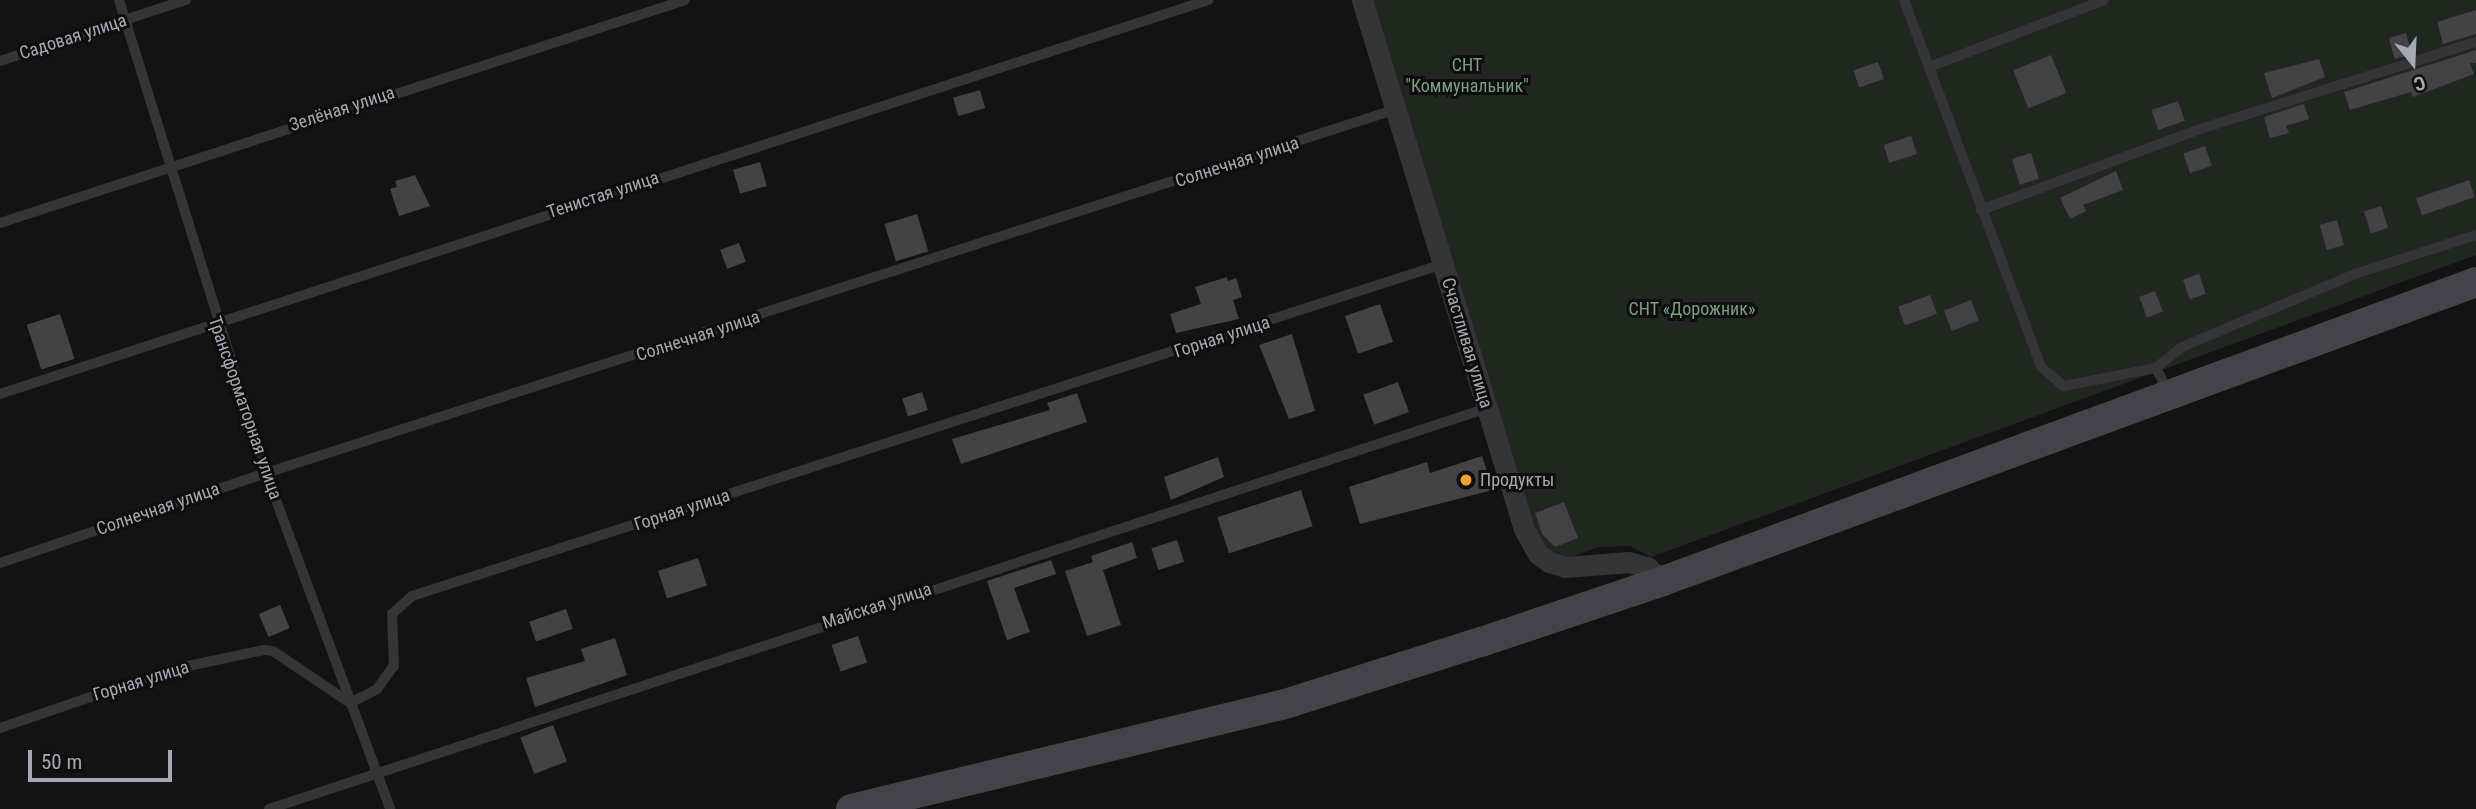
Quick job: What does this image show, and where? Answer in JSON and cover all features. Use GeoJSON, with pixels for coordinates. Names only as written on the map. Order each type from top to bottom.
{"type":"FeatureCollection","features":[{"type":"Feature","properties":{"kind":"main road"},"geometry":{"type":"LineString","coordinates":[[851,809],[1282,705],[1663,581],[2171,397],[2476,282]]}},
{"type":"Feature","properties":{"kind":"street","name":"Счастливая улица"},"geometry":{"type":"LineString","coordinates":[[1362,0],[1524,529],[1538,554],[1565,567],[1629,562],[1647,567],[1663,581]]}},
{"type":"Feature","properties":{"kind":"lane","name":"Трансформаторная улица"},"geometry":{"type":"LineString","coordinates":[[119,0],[215,321],[266,472],[390,809]]}},
{"type":"Feature","properties":{"kind":"lane","name":"Садовая улица"},"geometry":{"type":"LineString","coordinates":[[0,61],[186,0]]}},
{"type":"Feature","properties":{"kind":"lane","name":"Зелёная улица"},"geometry":{"type":"LineString","coordinates":[[0,223],[168,165],[685,0]]}},
{"type":"Feature","properties":{"kind":"lane","name":"Тенистая улица"},"geometry":{"type":"LineString","coordinates":[[0,394],[215,321],[1208,0]]}},
{"type":"Feature","properties":{"kind":"lane"},"geometry":{"type":"LineString","coordinates":[[1904,0],[2040,366],[2064,386],[2156,368],[2182,347],[2354,274],[2476,235]]}},
{"type":"Feature","properties":{"kind":"lane"},"geometry":{"type":"LineString","coordinates":[[1929,67],[2104,0]]}},
{"type":"Feature","properties":{"kind":"lane"},"geometry":{"type":"LineString","coordinates":[[1981,210],[2197,130],[2476,42]]}},
{"type":"Feature","properties":{"kind":"lane","name":"Солнечная улица"},"geometry":{"type":"LineString","coordinates":[[0,563],[266,472],[1396,109]]}},
{"type":"Feature","properties":{"kind":"lane","name":"Горная улица"},"geometry":{"type":"LineString","coordinates":[[0,728],[169,670],[264,650],[273,651],[350,703],[377,689],[394,666],[392,614],[412,596],[1443,264]]}},
{"type":"Feature","properties":{"kind":"lane"},"geometry":{"type":"LineString","coordinates":[[2156,368],[2171,397]]}},
{"type":"Feature","properties":{"kind":"lane","name":"Майская улица"},"geometry":{"type":"LineString","coordinates":[[269,809],[1487,408]]}},
{"type":"Feature","properties":{"kind":"green space","name":"СНТ «Дорожник»"},"geometry":{"type":"Polygon","coordinates":[[[1362,0],[2476,0],[2476,255],[1651,557],[1630,546],[1599,547],[1566,559],[1546,555],[1529,524],[1362,0]]]}},
{"type":"Feature","properties":{"kind":"building"},"geometry":{"type":"Polygon","coordinates":[[[2476,10],[2476,34],[2443,44],[2437,22],[2476,10]]]}},
{"type":"Feature","properties":{"kind":"building"},"geometry":{"type":"Polygon","coordinates":[[[2406,33],[2412,54],[2395,59],[2389,38],[2406,33]]]}},
{"type":"Feature","properties":{"kind":"building"},"geometry":{"type":"Polygon","coordinates":[[[2476,50],[2476,63],[2470,63],[2474,74],[2413,97],[2411,92],[2350,110],[2344,92],[2476,50]]]}},
{"type":"Feature","properties":{"kind":"building"},"geometry":{"type":"Polygon","coordinates":[[[2051,55],[2066,93],[2028,108],[2013,70],[2051,55]]]}},
{"type":"Feature","properties":{"kind":"building"},"geometry":{"type":"Polygon","coordinates":[[[2319,59],[2325,77],[2272,98],[2264,73],[2319,59]]]}},
{"type":"Feature","properties":{"kind":"building"},"geometry":{"type":"Polygon","coordinates":[[[1878,62],[1884,79],[1859,87],[1853,70],[1878,62]]]}},
{"type":"Feature","properties":{"kind":"building"},"geometry":{"type":"Polygon","coordinates":[[[980,90],[985,108],[958,116],[953,98],[980,90]]]}},
{"type":"Feature","properties":{"kind":"building"},"geometry":{"type":"Polygon","coordinates":[[[2178,101],[2185,121],[2158,130],[2152,110],[2178,101]]]}},
{"type":"Feature","properties":{"kind":"building"},"geometry":{"type":"Polygon","coordinates":[[[2304,104],[2309,119],[2286,126],[2289,133],[2270,138],[2264,117],[2304,104]]]}},
{"type":"Feature","properties":{"kind":"building"},"geometry":{"type":"Polygon","coordinates":[[[1911,136],[1917,154],[1889,163],[1883,145],[1911,136]]]}},
{"type":"Feature","properties":{"kind":"building"},"geometry":{"type":"Polygon","coordinates":[[[2205,146],[2212,166],[2190,173],[2183,153],[2205,146]]]}},
{"type":"Feature","properties":{"kind":"building"},"geometry":{"type":"Polygon","coordinates":[[[2031,153],[2039,179],[2020,185],[2012,159],[2031,153]]]}},
{"type":"Feature","properties":{"kind":"building"},"geometry":{"type":"Polygon","coordinates":[[[760,162],[767,186],[740,194],[733,170],[760,162]]]}},
{"type":"Feature","properties":{"kind":"building"},"geometry":{"type":"Polygon","coordinates":[[[2116,171],[2123,190],[2083,205],[2086,211],[2070,219],[2060,198],[2116,171]]]}},
{"type":"Feature","properties":{"kind":"building"},"geometry":{"type":"Polygon","coordinates":[[[415,175],[430,206],[399,216],[390,189],[397,187],[395,181],[415,175]]]}},
{"type":"Feature","properties":{"kind":"building"},"geometry":{"type":"Polygon","coordinates":[[[2469,180],[2475,197],[2422,215],[2416,198],[2469,180]]]}},
{"type":"Feature","properties":{"kind":"building"},"geometry":{"type":"Polygon","coordinates":[[[2381,206],[2388,228],[2371,233],[2364,212],[2381,206]]]}},
{"type":"Feature","properties":{"kind":"building"},"geometry":{"type":"Polygon","coordinates":[[[917,214],[928,251],[896,261],[884,224],[917,214]]]}},
{"type":"Feature","properties":{"kind":"building"},"geometry":{"type":"Polygon","coordinates":[[[2337,220],[2344,245],[2327,250],[2320,225],[2337,220]]]}},
{"type":"Feature","properties":{"kind":"building"},"geometry":{"type":"Polygon","coordinates":[[[739,243],[746,262],[727,269],[720,250],[739,243]]]}},
{"type":"Feature","properties":{"kind":"building"},"geometry":{"type":"Polygon","coordinates":[[[2199,274],[2206,294],[2190,299],[2183,280],[2199,274]]]}},
{"type":"Feature","properties":{"kind":"building"},"geometry":{"type":"Polygon","coordinates":[[[1227,277],[1228,281],[1236,278],[1242,297],[1233,300],[1239,319],[1176,333],[1170,314],[1201,304],[1195,287],[1227,277]]]}},
{"type":"Feature","properties":{"kind":"building"},"geometry":{"type":"Polygon","coordinates":[[[2155,291],[2163,312],[2147,318],[2139,297],[2155,291]]]}},
{"type":"Feature","properties":{"kind":"building"},"geometry":{"type":"Polygon","coordinates":[[[1930,295],[1937,314],[1905,325],[1898,307],[1930,295]]]}},
{"type":"Feature","properties":{"kind":"building"},"geometry":{"type":"Polygon","coordinates":[[[1971,300],[1979,321],[1952,331],[1944,310],[1971,300]]]}},
{"type":"Feature","properties":{"kind":"building"},"geometry":{"type":"Polygon","coordinates":[[[1380,304],[1393,342],[1358,354],[1345,316],[1380,304]]]}},
{"type":"Feature","properties":{"kind":"building"},"geometry":{"type":"Polygon","coordinates":[[[60,314],[75,359],[41,370],[27,325],[60,314]]]}},
{"type":"Feature","properties":{"kind":"building"},"geometry":{"type":"Polygon","coordinates":[[[1292,334],[1315,411],[1289,419],[1259,345],[1292,334]]]}},
{"type":"Feature","properties":{"kind":"building"},"geometry":{"type":"Polygon","coordinates":[[[1398,382],[1409,412],[1374,425],[1363,395],[1398,382]]]}},
{"type":"Feature","properties":{"kind":"building"},"geometry":{"type":"Polygon","coordinates":[[[922,392],[928,410],[908,417],[902,398],[922,392]]]}},
{"type":"Feature","properties":{"kind":"building"},"geometry":{"type":"Polygon","coordinates":[[[1077,393],[1087,422],[961,464],[952,439],[1050,410],[1047,403],[1077,393]]]}},
{"type":"Feature","properties":{"kind":"building"},"geometry":{"type":"Polygon","coordinates":[[[1482,456],[1493,490],[1360,524],[1349,487],[1427,462],[1430,473],[1482,456]]]}},
{"type":"Feature","properties":{"kind":"building"},"geometry":{"type":"Polygon","coordinates":[[[1218,457],[1224,477],[1171,500],[1164,477],[1218,457]]]}},
{"type":"Feature","properties":{"kind":"building"},"geometry":{"type":"Polygon","coordinates":[[[1301,490],[1313,526],[1229,553],[1217,517],[1301,490]]]}},
{"type":"Feature","properties":{"kind":"building"},"geometry":{"type":"Polygon","coordinates":[[[1564,502],[1578,538],[1555,547],[1542,534],[1535,513],[1564,502]]]}},
{"type":"Feature","properties":{"kind":"building"},"geometry":{"type":"Polygon","coordinates":[[[1177,540],[1184,562],[1158,570],[1151,548],[1177,540]]]}},
{"type":"Feature","properties":{"kind":"building"},"geometry":{"type":"Polygon","coordinates":[[[1132,542],[1137,558],[1103,570],[1121,625],[1087,636],[1065,571],[1093,562],[1091,556],[1132,542]]]}},
{"type":"Feature","properties":{"kind":"building"},"geometry":{"type":"Polygon","coordinates":[[[698,558],[707,586],[667,599],[658,571],[698,558]]]}},
{"type":"Feature","properties":{"kind":"building"},"geometry":{"type":"Polygon","coordinates":[[[1051,560],[1056,574],[1014,588],[1030,632],[1007,640],[987,581],[1051,560]]]}},
{"type":"Feature","properties":{"kind":"building"},"geometry":{"type":"Polygon","coordinates":[[[280,605],[290,628],[269,637],[259,614],[280,605]]]}},
{"type":"Feature","properties":{"kind":"building"},"geometry":{"type":"Polygon","coordinates":[[[566,609],[573,629],[536,642],[529,622],[566,609]]]}},
{"type":"Feature","properties":{"kind":"building"},"geometry":{"type":"Polygon","coordinates":[[[858,636],[867,662],[841,672],[832,645],[858,636]]]}},
{"type":"Feature","properties":{"kind":"building"},"geometry":{"type":"Polygon","coordinates":[[[615,638],[627,675],[535,707],[526,678],[585,661],[581,649],[615,638]]]}},
{"type":"Feature","properties":{"kind":"building"},"geometry":{"type":"Polygon","coordinates":[[[553,725],[567,761],[534,774],[520,738],[553,725]]]}},
{"type":"Feature","properties":{"kind":"place","name":"Продукты"},"geometry":{"type":"Point","coordinates":[1466,480]}},
{"type":"Feature","properties":{"kind":"park label","name":"СНТ \"Коммунальник\""},"geometry":{"type":"Point","coordinates":[1467,76]}}]}
